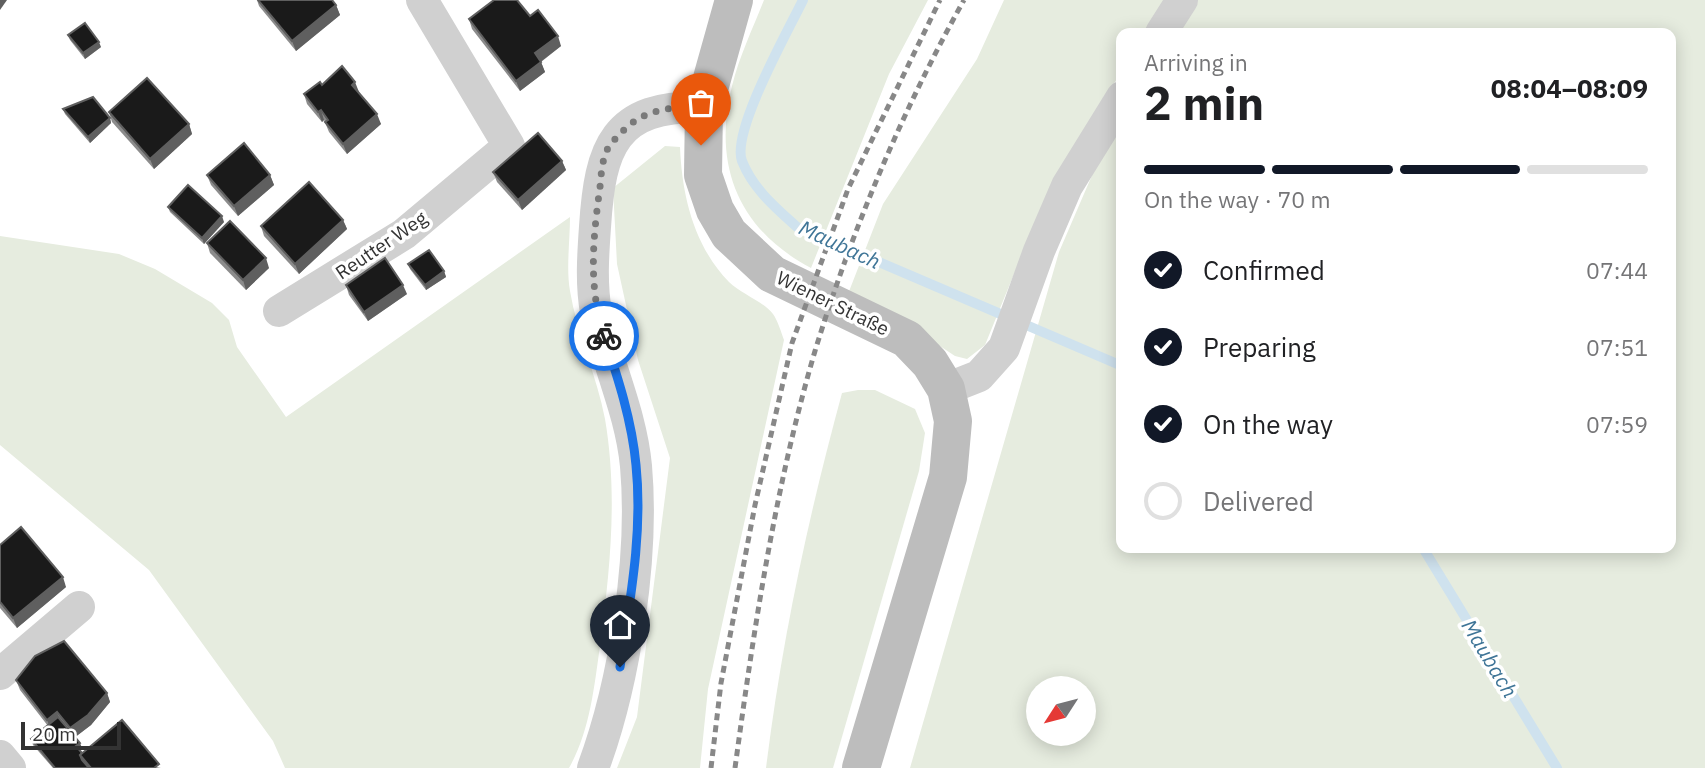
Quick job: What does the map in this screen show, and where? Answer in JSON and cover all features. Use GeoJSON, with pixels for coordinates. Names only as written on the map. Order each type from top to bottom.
{"type":"FeatureCollection","features":[{"type":"Feature","properties":{"kind":"street","name":"Reutter Weg"},"geometry":{"type":"LineString","coordinates":[[279,311],[404,234],[509,146],[422,0]]}},
{"type":"Feature","properties":{"kind":"street","name":"Wiener Straße"},"geometry":{"type":"LineString","coordinates":[[734,0],[704,107],[703,175],[715,209],[729,234],[772,274],[907,339],[930,363],[946,389],[953,421],[948,477],[861,768]]}},
{"type":"Feature","properties":{"kind":"street"},"geometry":{"type":"LineString","coordinates":[[1164,28],[1182,0]]}},
{"type":"Feature","properties":{"kind":"street"},"geometry":{"type":"LineString","coordinates":[[593,768],[611,719],[638,533],[636,465],[629,422],[597,313],[593,290],[596,218],[602,173],[606,152],[633,122],[649,113],[677,107],[704,107]]}},
{"type":"Feature","properties":{"kind":"street"},"geometry":{"type":"LineString","coordinates":[[946,389],[979,376],[1004,348],[1039,251],[1067,186],[1116,107]]}},
{"type":"Feature","properties":{"kind":"street"},"geometry":{"type":"LineString","coordinates":[[0,674],[79,607]]}},
{"type":"Feature","properties":{"kind":"street"},"geometry":{"type":"LineString","coordinates":[[0,756],[10,768]]}},
{"type":"Feature","properties":{"kind":"shaded area"},"geometry":{"type":"Polygon","coordinates":[[[764,0],[928,0],[889,74],[811,268],[786,253],[765,235],[749,215],[737,193],[729,169],[727,115],[732,86],[742,53],[764,0]]]}},
{"type":"Feature","properties":{"kind":"shaded area"},"geometry":{"type":"Polygon","coordinates":[[[1004,0],[1166,0],[1148,28],[1116,28],[1116,80],[1074,146],[1030,235],[985,345],[967,359],[955,356],[902,321],[848,294],[883,204],[977,59],[1004,0]]]}},
{"type":"Feature","properties":{"kind":"shaded area"},"geometry":{"type":"Polygon","coordinates":[[[1195,0],[1705,0],[1705,768],[910,768],[1059,252],[1096,166],[1116,133],[1116,553],[1676,553],[1676,28],[1178,28],[1195,0]]]}},
{"type":"Feature","properties":{"kind":"shaded area"},"geometry":{"type":"Polygon","coordinates":[[[665,146],[680,147],[687,202],[707,253],[729,282],[773,314],[784,340],[708,689],[700,768],[617,768],[637,717],[670,458],[638,360],[617,264],[613,188],[665,146]]]}},
{"type":"Feature","properties":{"kind":"shaded area"},"geometry":{"type":"Polygon","coordinates":[[[570,217],[570,291],[605,419],[612,504],[607,589],[593,693],[582,739],[569,768],[285,768],[273,741],[149,570],[0,445],[0,236],[119,254],[155,269],[212,303],[229,320],[237,347],[286,417],[570,217]]]}},
{"type":"Feature","properties":{"kind":"shaded area"},"geometry":{"type":"Polygon","coordinates":[[[875,390],[915,409],[925,433],[919,471],[833,768],[766,768],[788,626],[818,486],[842,393],[875,390]]]}},
{"type":"Feature","properties":{"kind":"building"},"geometry":{"type":"Polygon","coordinates":[[[258,0],[332,0],[336,5],[292,41],[258,0]]]}},
{"type":"Feature","properties":{"kind":"building"},"geometry":{"type":"Polygon","coordinates":[[[494,0],[517,0],[530,16],[538,10],[558,36],[535,53],[541,62],[516,81],[469,19],[494,0]]]}},
{"type":"Feature","properties":{"kind":"building"},"geometry":{"type":"Polygon","coordinates":[[[85,23],[99,42],[83,53],[68,35],[85,23]]]}},
{"type":"Feature","properties":{"kind":"building"},"geometry":{"type":"Polygon","coordinates":[[[342,66],[355,82],[352,85],[377,114],[343,144],[325,122],[328,120],[321,110],[318,112],[304,94],[320,82],[322,85],[342,66]]]}},
{"type":"Feature","properties":{"kind":"building"},"geometry":{"type":"Polygon","coordinates":[[[147,78],[189,124],[150,159],[109,112],[147,78]]]}},
{"type":"Feature","properties":{"kind":"building"},"geometry":{"type":"Polygon","coordinates":[[[93,97],[110,118],[88,137],[63,109],[93,97]]]}},
{"type":"Feature","properties":{"kind":"building"},"geometry":{"type":"Polygon","coordinates":[[[538,133],[562,161],[518,200],[493,172],[538,133]]]}},
{"type":"Feature","properties":{"kind":"building"},"geometry":{"type":"Polygon","coordinates":[[[244,143],[270,175],[234,206],[207,175],[244,143]]]}},
{"type":"Feature","properties":{"kind":"building"},"geometry":{"type":"Polygon","coordinates":[[[309,182],[343,220],[295,264],[261,226],[309,182]]]}},
{"type":"Feature","properties":{"kind":"building"},"geometry":{"type":"Polygon","coordinates":[[[188,185],[222,216],[202,238],[168,207],[188,185]]]}},
{"type":"Feature","properties":{"kind":"building"},"geometry":{"type":"Polygon","coordinates":[[[230,221],[266,258],[243,280],[207,243],[230,221]]]}},
{"type":"Feature","properties":{"kind":"building"},"geometry":{"type":"Polygon","coordinates":[[[429,250],[444,271],[425,285],[408,264],[429,250]]]}},
{"type":"Feature","properties":{"kind":"building"},"geometry":{"type":"Polygon","coordinates":[[[385,258],[403,285],[364,312],[346,285],[385,258]]]}},
{"type":"Feature","properties":{"kind":"building"},"geometry":{"type":"Polygon","coordinates":[[[21,527],[63,577],[13,618],[0,602],[0,545],[21,527]]]}},
{"type":"Feature","properties":{"kind":"building"},"geometry":{"type":"Polygon","coordinates":[[[64,641],[107,693],[88,715],[70,728],[57,712],[47,720],[16,680],[35,656],[64,641]]]}},
{"type":"Feature","properties":{"kind":"building"},"geometry":{"type":"Polygon","coordinates":[[[58,717],[80,743],[76,746],[89,768],[55,768],[31,739],[58,717]]]}},
{"type":"Feature","properties":{"kind":"building"},"geometry":{"type":"Polygon","coordinates":[[[122,720],[159,764],[154,768],[91,768],[80,755],[122,720]]]}},
{"type":"Feature","properties":{"kind":"waterway","name":"Maubach"},"geometry":{"type":"LineString","coordinates":[[803,0],[763,81],[745,128],[741,147],[742,161],[752,180],[766,197],[797,227],[1116,363]]}},
{"type":"Feature","properties":{"kind":"waterway","name":"Maubach"},"geometry":{"type":"LineString","coordinates":[[1426,553],[1557,768]]}},
{"type":"Feature","properties":{"kind":"railway"},"geometry":{"type":"LineString","coordinates":[[711,768],[721,683],[755,505],[792,343],[848,189],[940,0]]}},
{"type":"Feature","properties":{"kind":"railway"},"geometry":{"type":"LineString","coordinates":[[735,768],[758,610],[777,506],[815,351],[845,261],[880,172],[899,128],[964,0]]}},
{"type":"Feature","properties":{"kind":"way so far"},"geometry":{"type":"LineString","coordinates":[[604,336],[593,290],[592,265],[606,152],[633,122],[649,113],[677,107],[704,107],[701,145]]}},
{"type":"Feature","properties":{"kind":"route"},"geometry":{"type":"LineString","coordinates":[[604,336],[629,422],[636,465],[638,533],[620,667]]}}]}
